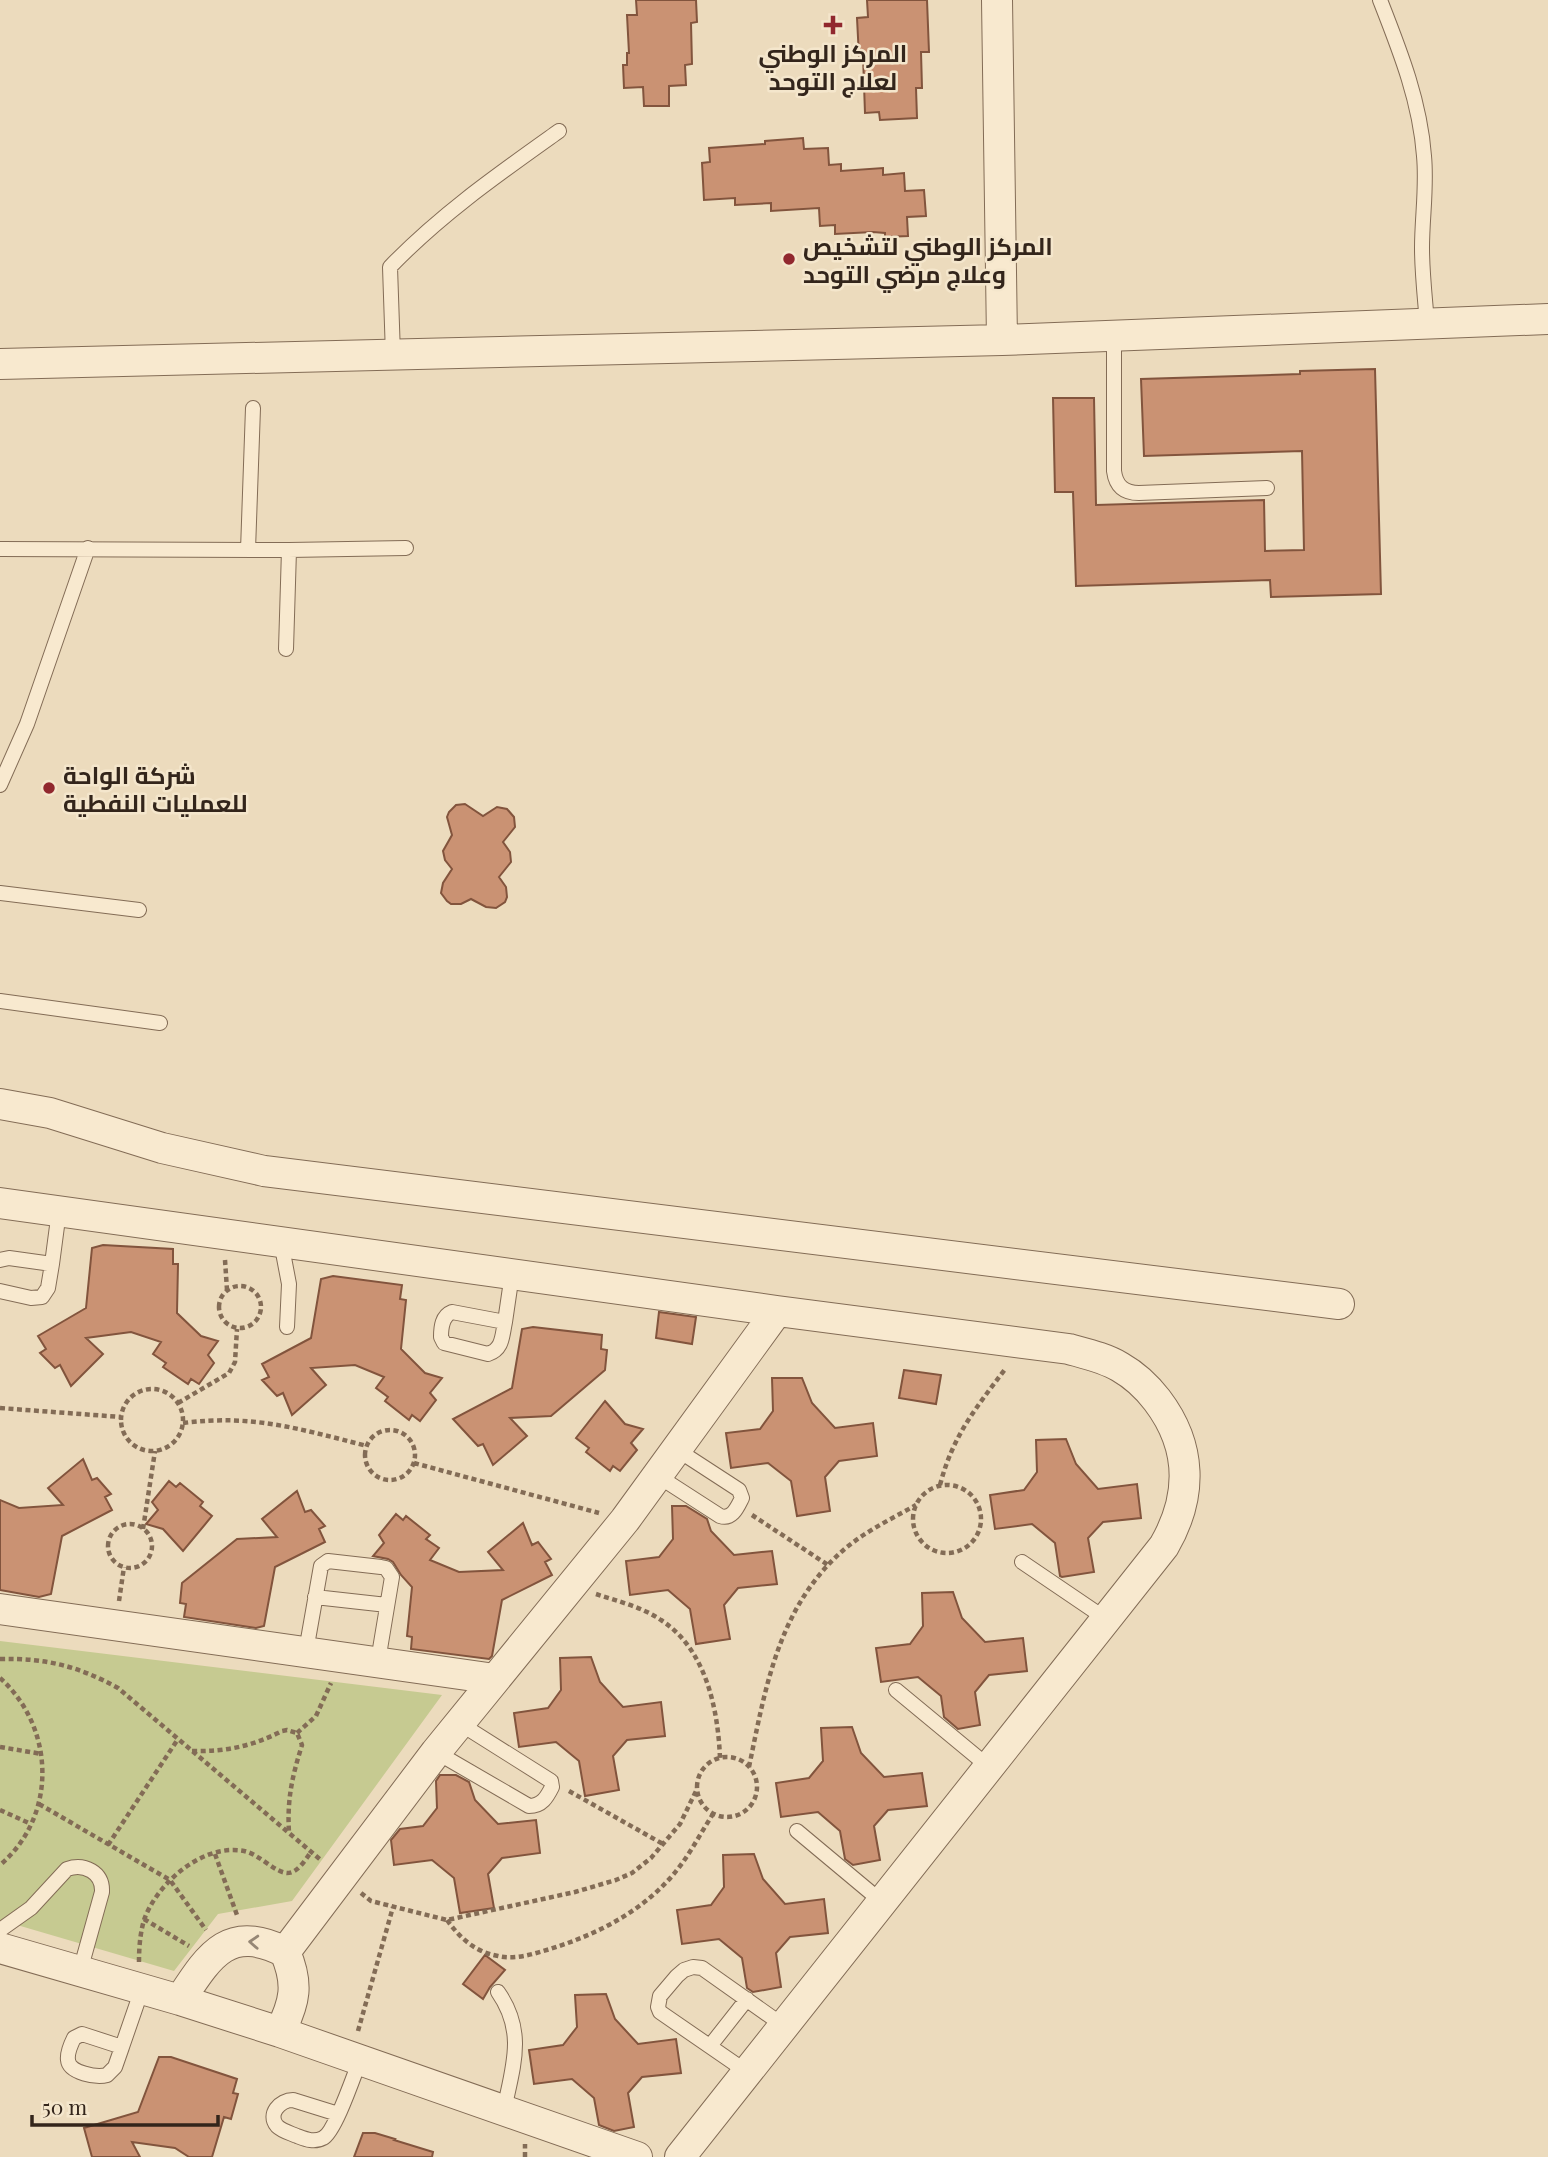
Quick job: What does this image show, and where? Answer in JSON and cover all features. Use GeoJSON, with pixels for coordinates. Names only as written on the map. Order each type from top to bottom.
{"type":"FeatureCollection","features":[{"type":"Feature","properties":{"kind":"street"},"geometry":{"type":"LineString","coordinates":[[997,0],[1002,340]]}},
{"type":"Feature","properties":{"kind":"street"},"geometry":{"type":"LineString","coordinates":[[0,365],[1002,340],[1548,319]]}},
{"type":"Feature","properties":{"kind":"street"},"geometry":{"type":"LineString","coordinates":[[0,1104],[50,1113],[162,1148],[264,1171],[1339,1304]]}},
{"type":"Feature","properties":{"kind":"street"},"geometry":{"type":"LineString","coordinates":[[0,1203],[1069,1349],[1096,1356],[1121,1367],[1153,1395],[1167,1413],[1179,1439],[1185,1468],[1185,1488],[1180,1512],[1164,1546],[680,2157]]}},
{"type":"Feature","properties":{"kind":"street"},"geometry":{"type":"LineString","coordinates":[[285,1952],[436,1752],[625,1520],[777,1311]]}},
{"type":"Feature","properties":{"kind":"street"},"geometry":{"type":"LineString","coordinates":[[0,1609],[495,1679]]}},
{"type":"Feature","properties":{"kind":"street"},"geometry":{"type":"LineString","coordinates":[[180,2000],[225,1949],[267,1942],[285,1952],[291,1966],[294,1997],[280,2032]]}},
{"type":"Feature","properties":{"kind":"street"},"geometry":{"type":"LineString","coordinates":[[0,1948],[280,2032],[637,2157]]}},
{"type":"Feature","properties":{"kind":"lane"},"geometry":{"type":"LineString","coordinates":[[1380,0],[1401,54],[1419,121],[1426,189],[1422,247],[1427,323]]}},
{"type":"Feature","properties":{"kind":"lane"},"geometry":{"type":"LineString","coordinates":[[393,355],[390,267],[414,242],[464,199],[559,131]]}},
{"type":"Feature","properties":{"kind":"lane"},"geometry":{"type":"LineString","coordinates":[[1114,336],[1114,471],[1115,481],[1121,488],[1129,493],[1267,488]]}},
{"type":"Feature","properties":{"kind":"lane"},"geometry":{"type":"LineString","coordinates":[[248,550],[253,408]]}},
{"type":"Feature","properties":{"kind":"lane"},"geometry":{"type":"LineString","coordinates":[[0,785],[27,723],[88,548]]}},
{"type":"Feature","properties":{"kind":"lane"},"geometry":{"type":"LineString","coordinates":[[0,549],[406,548]]}},
{"type":"Feature","properties":{"kind":"lane"},"geometry":{"type":"LineString","coordinates":[[286,649],[289,550]]}},
{"type":"Feature","properties":{"kind":"lane"},"geometry":{"type":"LineString","coordinates":[[0,893],[139,911]]}},
{"type":"Feature","properties":{"kind":"lane"},"geometry":{"type":"LineString","coordinates":[[0,1000],[160,1023]]}},
{"type":"Feature","properties":{"kind":"lane"},"geometry":{"type":"LineString","coordinates":[[0,1290],[31,1298],[42,1297],[48,1288],[59,1211]]}},
{"type":"Feature","properties":{"kind":"lane"},"geometry":{"type":"LineString","coordinates":[[281,1242],[289,1284],[287,1328]]}},
{"type":"Feature","properties":{"kind":"lane"},"geometry":{"type":"LineString","coordinates":[[0,1260],[9,1258],[52,1264]]}},
{"type":"Feature","properties":{"kind":"lane"},"geometry":{"type":"LineString","coordinates":[[505,1322],[512,1274]]}},
{"type":"Feature","properties":{"kind":"lane"},"geometry":{"type":"LineString","coordinates":[[658,1476],[724,1517],[732,1515],[738,1506],[742,1498],[739,1490],[676,1449]]}},
{"type":"Feature","properties":{"kind":"lane"},"geometry":{"type":"LineString","coordinates":[[306,1651],[321,1566],[333,1561],[386,1568],[392,1577],[378,1661]]}},
{"type":"Feature","properties":{"kind":"lane"},"geometry":{"type":"LineString","coordinates":[[1022,1562],[1106,1619]]}},
{"type":"Feature","properties":{"kind":"lane"},"geometry":{"type":"LineString","coordinates":[[315,1597],[387,1605]]}},
{"type":"Feature","properties":{"kind":"lane"},"geometry":{"type":"LineString","coordinates":[[896,1689],[989,1767]]}},
{"type":"Feature","properties":{"kind":"lane"},"geometry":{"type":"LineString","coordinates":[[436,1752],[529,1806],[540,1804],[552,1787],[551,1781],[459,1723]]}},
{"type":"Feature","properties":{"kind":"lane"},"geometry":{"type":"LineString","coordinates":[[797,1831],[882,1902]]}},
{"type":"Feature","properties":{"kind":"lane"},"geometry":{"type":"LineString","coordinates":[[0,1930],[31,1908],[67,1869],[72,1867],[92,1870],[101,1879],[102,1892],[80,1971]]}},
{"type":"Feature","properties":{"kind":"lane"},"geometry":{"type":"LineString","coordinates":[[747,2072],[660,2012],[660,1996],[684,1970],[702,1968],[784,2026]]}},
{"type":"Feature","properties":{"kind":"lane"},"geometry":{"type":"LineString","coordinates":[[122,2047],[133,1986]]}},
{"type":"Feature","properties":{"kind":"lane"},"geometry":{"type":"LineString","coordinates":[[498,1992],[511,2014],[517,2040],[504,2110]]}},
{"type":"Feature","properties":{"kind":"lane"},"geometry":{"type":"LineString","coordinates":[[710,2046],[747,1999]]}},
{"type":"Feature","properties":{"kind":"lane"},"geometry":{"type":"LineString","coordinates":[[338,2113],[349,2056]]}},
{"type":"Feature","properties":{"kind":"path"},"geometry":{"type":"LineString","coordinates":[[243,1286],[257,1294],[261,1310],[253,1325],[237,1329],[223,1320],[219,1305],[227,1290],[243,1286]]}},
{"type":"Feature","properties":{"kind":"path"},"geometry":{"type":"LineString","coordinates":[[178,1402],[229,1373],[235,1362],[237,1329]]}},
{"type":"Feature","properties":{"kind":"path"},"geometry":{"type":"LineString","coordinates":[[940,1485],[950,1452],[968,1418],[1026,1342]]}},
{"type":"Feature","properties":{"kind":"path"},"geometry":{"type":"LineString","coordinates":[[160,1390],[171,1394],[178,1402],[183,1423],[174,1442],[155,1451],[144,1450],[127,1438],[121,1417],[130,1398],[139,1391],[160,1390]]}},
{"type":"Feature","properties":{"kind":"path"},"geometry":{"type":"LineString","coordinates":[[0,1408],[121,1417]]}},
{"type":"Feature","properties":{"kind":"path"},"geometry":{"type":"LineString","coordinates":[[183,1423],[208,1420],[256,1421],[279,1424],[367,1446]]}},
{"type":"Feature","properties":{"kind":"path"},"geometry":{"type":"LineString","coordinates":[[399,1431],[413,1443],[414,1463],[401,1477],[392,1480],[383,1478],[374,1473],[368,1465],[367,1446],[380,1432],[399,1431]]}},
{"type":"Feature","properties":{"kind":"path"},"geometry":{"type":"LineString","coordinates":[[143,1529],[127,1524],[112,1533],[108,1549],[116,1563],[132,1568],[141,1565],[151,1552],[151,1543],[143,1529],[155,1451]]}},
{"type":"Feature","properties":{"kind":"path"},"geometry":{"type":"LineString","coordinates":[[414,1463],[625,1520]]}},
{"type":"Feature","properties":{"kind":"path"},"geometry":{"type":"LineString","coordinates":[[951,1484],[971,1493],[981,1512],[979,1533],[973,1542],[954,1553],[933,1550],[924,1545],[914,1526],[916,1504],[922,1495],[940,1485],[951,1484]]}},
{"type":"Feature","properties":{"kind":"path"},"geometry":{"type":"LineString","coordinates":[[749,1767],[765,1690],[782,1636],[794,1611],[828,1565],[858,1539],[916,1504]]}},
{"type":"Feature","properties":{"kind":"path"},"geometry":{"type":"LineString","coordinates":[[738,1506],[828,1565]]}},
{"type":"Feature","properties":{"kind":"path"},"geometry":{"type":"LineString","coordinates":[[572,1585],[661,1619],[682,1638],[696,1659],[715,1706],[720,1758]]}},
{"type":"Feature","properties":{"kind":"path"},"geometry":{"type":"LineString","coordinates":[[297,1734],[316,1716],[341,1656]]}},
{"type":"Feature","properties":{"kind":"path"},"geometry":{"type":"LineString","coordinates":[[0,1659],[46,1661],[69,1666],[118,1688],[371,1901],[447,1920],[575,1892],[632,1873],[651,1858],[680,1825],[697,1789]]}},
{"type":"Feature","properties":{"kind":"path"},"geometry":{"type":"LineString","coordinates":[[0,1678],[21,1700],[31,1717],[38,1735],[43,1771],[39,1804],[31,1824],[21,1842],[0,1865]]}},
{"type":"Feature","properties":{"kind":"path"},"geometry":{"type":"LineString","coordinates":[[191,1751],[249,1745],[282,1731],[293,1731],[297,1734],[302,1745],[289,1787],[289,1833]]}},
{"type":"Feature","properties":{"kind":"path"},"geometry":{"type":"LineString","coordinates":[[108,1844],[178,1739]]}},
{"type":"Feature","properties":{"kind":"path"},"geometry":{"type":"LineString","coordinates":[[0,1747],[42,1754]]}},
{"type":"Feature","properties":{"kind":"path"},"geometry":{"type":"LineString","coordinates":[[730,1758],[749,1767],[754,1776],[755,1796],[743,1813],[723,1817],[705,1808],[699,1799],[698,1779],[710,1762],[730,1758]]}},
{"type":"Feature","properties":{"kind":"path"},"geometry":{"type":"LineString","coordinates":[[551,1781],[663,1844]]}},
{"type":"Feature","properties":{"kind":"path"},"geometry":{"type":"LineString","coordinates":[[39,1804],[170,1880],[225,1949]]}},
{"type":"Feature","properties":{"kind":"path"},"geometry":{"type":"LineString","coordinates":[[0,1810],[31,1824]]}},
{"type":"Feature","properties":{"kind":"path"},"geometry":{"type":"LineString","coordinates":[[447,1920],[470,1944],[500,1957],[532,1955],[577,1941],[620,1919],[657,1891],[673,1875],[713,1814]]}},
{"type":"Feature","properties":{"kind":"path"},"geometry":{"type":"LineString","coordinates":[[133,1986],[129,1968],[139,1971],[144,1919],[170,1880],[191,1863],[215,1854],[243,1851],[289,1873],[296,1870],[311,1852]]}},
{"type":"Feature","properties":{"kind":"path"},"geometry":{"type":"LineString","coordinates":[[215,1854],[225,1949]]}},
{"type":"Feature","properties":{"kind":"path"},"geometry":{"type":"LineString","coordinates":[[349,2056],[346,2027],[359,2031],[393,1907]]}},
{"type":"Feature","properties":{"kind":"path"},"geometry":{"type":"LineString","coordinates":[[144,1919],[225,1949]]}},
{"type":"Feature","properties":{"kind":"green space"},"geometry":{"type":"Polygon","coordinates":[[[0,1641],[442,1695],[292,1901],[218,1914],[174,1971],[0,1920],[0,1641]]]}},
{"type":"Feature","properties":{"kind":"building"},"geometry":{"type":"Polygon","coordinates":[[[636,0],[696,0],[697,22],[691,23],[692,64],[685,65],[686,85],[669,86],[669,106],[644,106],[643,87],[624,88],[623,65],[627,65],[629,53],[627,15],[637,15],[636,0]]]}},
{"type":"Feature","properties":{"kind":"building"},"geometry":{"type":"Polygon","coordinates":[[[867,0],[927,0],[929,52],[921,52],[922,88],[916,88],[917,118],[880,120],[879,112],[865,113],[863,56],[859,57],[857,18],[868,17],[867,0]]]}},
{"type":"Feature","properties":{"kind":"building"},"geometry":{"type":"Polygon","coordinates":[[[803,138],[804,149],[828,148],[829,165],[841,164],[841,171],[883,168],[883,175],[904,173],[905,191],[924,190],[926,216],[907,217],[908,236],[885,237],[885,233],[873,232],[835,234],[835,225],[820,226],[819,208],[771,211],[771,203],[735,205],[735,198],[704,200],[702,163],[710,162],[709,148],[803,138]]]}},
{"type":"Feature","properties":{"kind":"building"},"geometry":{"type":"Polygon","coordinates":[[[1375,369],[1381,594],[1271,597],[1270,580],[1076,586],[1073,492],[1055,492],[1053,398],[1094,398],[1096,505],[1264,500],[1265,551],[1304,550],[1302,451],[1144,456],[1141,379],[1375,369]]]}},
{"type":"Feature","properties":{"kind":"building"},"geometry":{"type":"Polygon","coordinates":[[[465,804],[483,816],[497,807],[507,809],[514,817],[515,827],[503,842],[510,852],[511,862],[499,877],[506,887],[507,897],[505,902],[496,908],[486,907],[471,899],[461,904],[451,904],[441,893],[443,883],[452,869],[445,860],[443,851],[452,835],[447,817],[456,805],[465,804]]]}},
{"type":"Feature","properties":{"kind":"building"},"geometry":{"type":"Polygon","coordinates":[[[103,1245],[173,1249],[173,1264],[178,1264],[177,1313],[201,1336],[218,1341],[208,1355],[214,1363],[199,1384],[191,1379],[188,1384],[163,1367],[166,1363],[153,1354],[161,1342],[131,1332],[86,1338],[103,1354],[71,1386],[60,1365],[55,1368],[40,1353],[46,1349],[38,1336],[86,1308],[92,1248],[103,1245]]]}},
{"type":"Feature","properties":{"kind":"building"},"geometry":{"type":"Polygon","coordinates":[[[333,1276],[402,1285],[400,1299],[406,1300],[401,1349],[425,1373],[442,1378],[430,1393],[436,1400],[420,1421],[412,1415],[409,1420],[385,1401],[388,1397],[376,1388],[384,1377],[355,1365],[311,1368],[326,1385],[292,1415],[283,1393],[277,1396],[262,1380],[269,1377],[262,1364],[311,1338],[321,1279],[333,1276]]]}},
{"type":"Feature","properties":{"kind":"building"},"geometry":{"type":"Polygon","coordinates":[[[659,1312],[696,1317],[692,1344],[656,1338],[659,1312]]]}},
{"type":"Feature","properties":{"kind":"building"},"geometry":{"type":"Polygon","coordinates":[[[533,1327],[602,1335],[601,1349],[607,1350],[605,1370],[551,1416],[510,1418],[527,1436],[493,1465],[483,1444],[478,1446],[453,1419],[512,1388],[522,1329],[533,1327]]]}},
{"type":"Feature","properties":{"kind":"building"},"geometry":{"type":"Polygon","coordinates":[[[904,1370],[941,1375],[936,1404],[899,1398],[904,1370]]]}},
{"type":"Feature","properties":{"kind":"building"},"geometry":{"type":"Polygon","coordinates":[[[772,1378],[802,1378],[812,1403],[835,1428],[873,1423],[877,1456],[839,1461],[825,1477],[830,1511],[797,1516],[791,1481],[768,1463],[731,1468],[726,1433],[760,1429],[773,1411],[772,1378]]]}},
{"type":"Feature","properties":{"kind":"building"},"geometry":{"type":"Polygon","coordinates":[[[605,1401],[625,1424],[643,1429],[631,1443],[637,1450],[620,1471],[613,1466],[610,1471],[586,1452],[589,1448],[576,1438],[605,1401]]]}},
{"type":"Feature","properties":{"kind":"building"},"geometry":{"type":"Polygon","coordinates":[[[1066,1439],[1076,1464],[1098,1489],[1137,1484],[1141,1518],[1103,1522],[1088,1538],[1094,1572],[1062,1577],[1055,1543],[1032,1524],[995,1529],[990,1495],[1024,1490],[1037,1472],[1036,1440],[1066,1439]]]}},
{"type":"Feature","properties":{"kind":"building"},"geometry":{"type":"Polygon","coordinates":[[[83,1459],[92,1480],[97,1478],[111,1494],[105,1497],[112,1510],[62,1536],[51,1594],[39,1597],[0,1590],[0,1500],[19,1508],[63,1505],[48,1488],[83,1459]]]}},
{"type":"Feature","properties":{"kind":"building"},"geometry":{"type":"Polygon","coordinates":[[[169,1481],[176,1487],[180,1483],[203,1502],[200,1506],[212,1516],[183,1551],[163,1529],[146,1524],[158,1510],[152,1502],[169,1481]]]}},
{"type":"Feature","properties":{"kind":"building"},"geometry":{"type":"Polygon","coordinates":[[[297,1491],[305,1512],[311,1510],[325,1526],[319,1529],[325,1542],[275,1567],[264,1626],[256,1628],[184,1617],[186,1604],[180,1603],[182,1583],[237,1539],[277,1537],[262,1519],[297,1491]]]}},
{"type":"Feature","properties":{"kind":"building"},"geometry":{"type":"Polygon","coordinates":[[[672,1506],[686,1506],[707,1519],[711,1531],[734,1555],[772,1551],[777,1584],[738,1588],[724,1605],[730,1639],[696,1644],[690,1609],[668,1590],[630,1595],[626,1561],[659,1557],[673,1539],[672,1506]]]}},
{"type":"Feature","properties":{"kind":"building"},"geometry":{"type":"Polygon","coordinates":[[[396,1514],[403,1520],[406,1516],[430,1535],[426,1539],[439,1548],[430,1560],[459,1572],[503,1570],[488,1552],[523,1523],[532,1545],[538,1542],[551,1559],[545,1562],[552,1575],[502,1600],[492,1656],[489,1659],[411,1649],[412,1637],[407,1636],[412,1587],[393,1562],[373,1556],[384,1543],[379,1535],[396,1514]]]}},
{"type":"Feature","properties":{"kind":"building"},"geometry":{"type":"Polygon","coordinates":[[[953,1592],[962,1618],[985,1642],[1023,1638],[1027,1671],[989,1675],[975,1692],[980,1725],[958,1729],[944,1717],[941,1696],[918,1677],[881,1682],[876,1648],[910,1644],[923,1626],[922,1593],[953,1592]]]}},
{"type":"Feature","properties":{"kind":"building"},"geometry":{"type":"Polygon","coordinates":[[[591,1657],[600,1682],[623,1707],[661,1702],[665,1736],[627,1740],[613,1756],[619,1790],[585,1796],[579,1761],[556,1742],[519,1747],[514,1713],[548,1708],[561,1690],[560,1658],[591,1657]]]}},
{"type":"Feature","properties":{"kind":"building"},"geometry":{"type":"Polygon","coordinates":[[[852,1727],[861,1753],[884,1777],[922,1773],[927,1806],[888,1810],[874,1826],[880,1860],[853,1865],[845,1859],[840,1831],[818,1812],[781,1817],[776,1783],[809,1778],[823,1761],[821,1728],[852,1727]]]}},
{"type":"Feature","properties":{"kind":"building"},"geometry":{"type":"Polygon","coordinates":[[[440,1775],[456,1775],[469,1782],[475,1800],[498,1824],[536,1820],[540,1853],[502,1858],[488,1874],[494,1908],[460,1913],[454,1878],[432,1860],[394,1865],[391,1840],[400,1829],[423,1826],[437,1808],[436,1781],[440,1775]]]}},
{"type":"Feature","properties":{"kind":"building"},"geometry":{"type":"Polygon","coordinates":[[[754,1854],[763,1879],[785,1904],[824,1899],[828,1933],[790,1937],[776,1953],[781,1987],[753,1992],[747,1988],[742,1958],[719,1939],[682,1944],[677,1910],[711,1905],[724,1887],[723,1855],[754,1854]]]}},
{"type":"Feature","properties":{"kind":"building"},"geometry":{"type":"Polygon","coordinates":[[[485,1955],[505,1970],[483,1999],[463,1984],[485,1955]]]}},
{"type":"Feature","properties":{"kind":"building"},"geometry":{"type":"Polygon","coordinates":[[[606,1994],[615,2019],[638,2044],[676,2039],[681,2073],[642,2077],[628,2093],[634,2127],[614,2131],[599,2125],[594,2098],[572,2079],[534,2084],[529,2050],[563,2045],[577,2027],[575,1995],[606,1994]]]}},
{"type":"Feature","properties":{"kind":"building"},"geometry":{"type":"Polygon","coordinates":[[[159,2057],[171,2057],[237,2079],[233,2093],[238,2094],[231,2119],[224,2117],[212,2157],[189,2157],[175,2148],[132,2142],[140,2157],[92,2157],[84,2128],[138,2112],[159,2057]]]}},
{"type":"Feature","properties":{"kind":"building"},"geometry":{"type":"Polygon","coordinates":[[[363,2133],[375,2133],[433,2152],[432,2157],[354,2157],[363,2133]]]}},
{"type":"Feature","properties":{"kind":"place","name":"المركز الوطني لعلاج التوحد"},"geometry":{"type":"Point","coordinates":[833,25]}},
{"type":"Feature","properties":{"kind":"place","name":"المركز الوطني لتشخيص وعلاج مرضي التوحد"},"geometry":{"type":"Point","coordinates":[789,259]}},
{"type":"Feature","properties":{"kind":"place","name":"شركة الواحة للعمليات النفطية"},"geometry":{"type":"Point","coordinates":[49,788]}}]}
